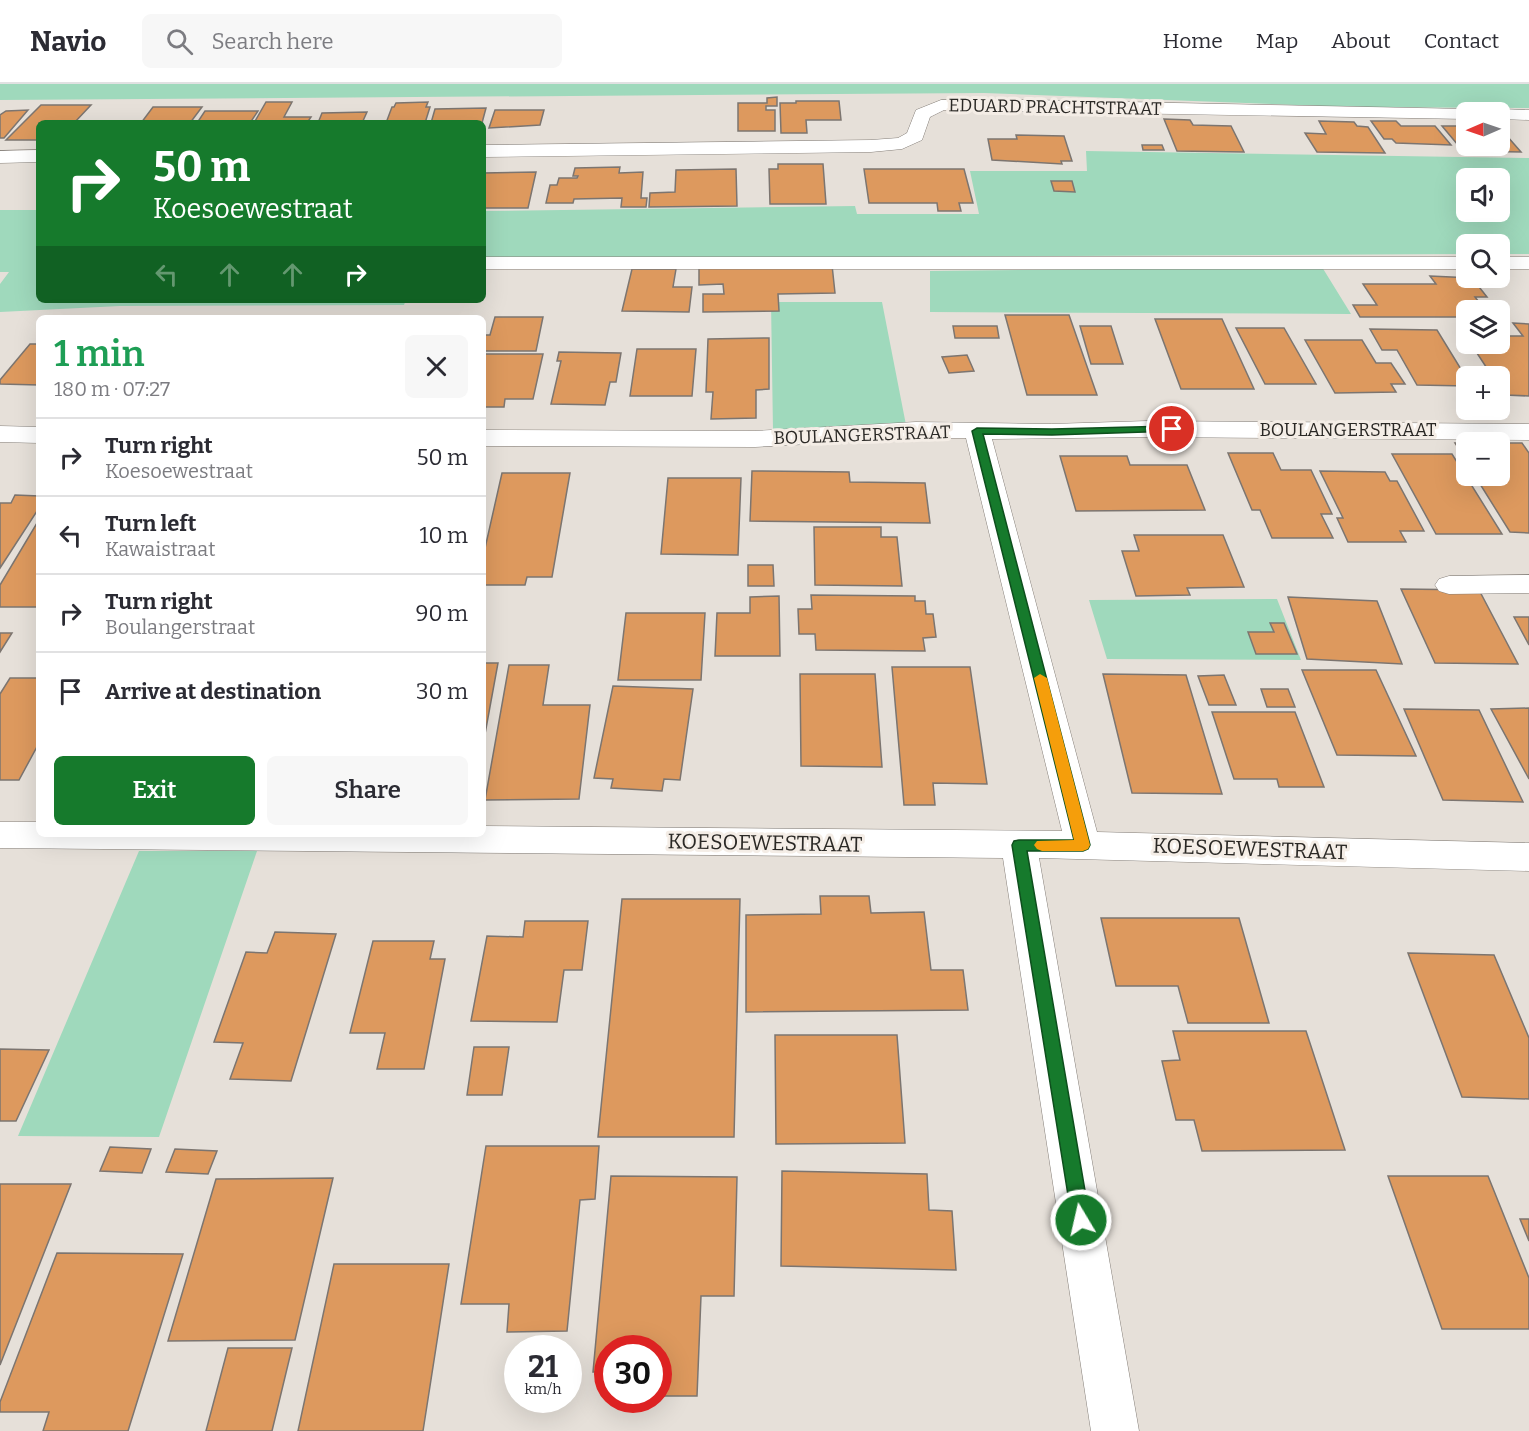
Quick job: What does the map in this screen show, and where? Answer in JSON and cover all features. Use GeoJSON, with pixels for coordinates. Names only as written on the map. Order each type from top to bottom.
{"type":"FeatureCollection","features":[{"type":"Feature","properties":{"kind":"street","name":"EDUARD PRACHTSTRAAT"},"geometry":{"type":"LineString","coordinates":[[486,151],[902,143],[915,136],[922,114],[941,105],[1456,114]]}},
{"type":"Feature","properties":{"kind":"street"},"geometry":{"type":"LineString","coordinates":[[1510,114],[1529,115]]}},
{"type":"Feature","properties":{"kind":"street"},"geometry":{"type":"LineString","coordinates":[[0,157],[36,156]]}},
{"type":"Feature","properties":{"kind":"street"},"geometry":{"type":"LineString","coordinates":[[486,263],[1456,263]]}},
{"type":"Feature","properties":{"kind":"street"},"geometry":{"type":"LineString","coordinates":[[1510,263],[1529,263]]}},
{"type":"Feature","properties":{"kind":"street","name":"BOULANGERSTRAAT"},"geometry":{"type":"LineString","coordinates":[[486,438],[755,439],[916,430],[1529,432]]}},
{"type":"Feature","properties":{"kind":"street"},"geometry":{"type":"LineString","coordinates":[[977,431],[1083,845]]}},
{"type":"Feature","properties":{"kind":"street"},"geometry":{"type":"LineString","coordinates":[[0,434],[36,435]]}},
{"type":"Feature","properties":{"kind":"street"},"geometry":{"type":"LineString","coordinates":[[1449,585],[1529,584]]}},
{"type":"Feature","properties":{"kind":"street","name":"KOESOEWESTRAAT"},"geometry":{"type":"LineString","coordinates":[[0,835],[36,835]]}},
{"type":"Feature","properties":{"kind":"street","name":"KOESOEWESTRAAT"},"geometry":{"type":"LineString","coordinates":[[204,837],[1083,845],[1529,857]]}},
{"type":"Feature","properties":{"kind":"street"},"geometry":{"type":"LineString","coordinates":[[1019,845],[1115,1431]]}},
{"type":"Feature","properties":{"kind":"green space"},"geometry":{"type":"Polygon","coordinates":[[[0,84],[1529,84],[1529,108],[1510,108],[1510,102],[1456,102],[1456,108],[1348,107],[984,93],[0,100],[0,84]]]}},
{"type":"Feature","properties":{"kind":"green space"},"geometry":{"type":"Polygon","coordinates":[[[1086,151],[1529,158],[1529,254],[1510,254],[1510,234],[1456,234],[1456,254],[486,259],[486,211],[855,206],[857,214],[979,214],[970,171],[1087,171],[1086,151]]]}},
{"type":"Feature","properties":{"kind":"green space"},"geometry":{"type":"Polygon","coordinates":[[[0,210],[36,210],[36,303],[405,303],[404,305],[120,306],[0,312],[0,284],[9,272],[0,272],[0,210]]]}},
{"type":"Feature","properties":{"kind":"green space"},"geometry":{"type":"Polygon","coordinates":[[[1322,267],[1351,314],[930,312],[930,271],[1322,267]]]}},
{"type":"Feature","properties":{"kind":"green space"},"geometry":{"type":"Polygon","coordinates":[[[771,302],[882,302],[906,425],[773,431],[771,302]]]}},
{"type":"Feature","properties":{"kind":"green space"},"geometry":{"type":"Polygon","coordinates":[[[1277,599],[1301,660],[1107,659],[1089,600],[1277,599]]]}},
{"type":"Feature","properties":{"kind":"green space"},"geometry":{"type":"Polygon","coordinates":[[[139,851],[257,851],[159,1137],[18,1136],[139,851]]]}},
{"type":"Feature","properties":{"kind":"building"},"geometry":{"type":"Polygon","coordinates":[[[777,97],[777,106],[766,106],[766,110],[775,110],[775,131],[738,131],[738,103],[767,103],[767,98],[777,97]]]}},
{"type":"Feature","properties":{"kind":"building"},"geometry":{"type":"Polygon","coordinates":[[[796,101],[839,101],[841,120],[806,120],[807,133],[781,133],[780,103],[796,103],[796,101]]]}},
{"type":"Feature","properties":{"kind":"building"},"geometry":{"type":"Polygon","coordinates":[[[266,102],[292,102],[284,117],[311,117],[309,120],[256,120],[266,102]]]}},
{"type":"Feature","properties":{"kind":"building"},"geometry":{"type":"Polygon","coordinates":[[[428,102],[426,107],[430,107],[426,120],[387,120],[396,103],[428,102]]]}},
{"type":"Feature","properties":{"kind":"building"},"geometry":{"type":"Polygon","coordinates":[[[41,105],[91,105],[77,120],[36,120],[36,140],[6,140],[41,105]]]}},
{"type":"Feature","properties":{"kind":"building"},"geometry":{"type":"Polygon","coordinates":[[[153,107],[202,107],[192,120],[143,120],[153,107]]]}},
{"type":"Feature","properties":{"kind":"building"},"geometry":{"type":"Polygon","coordinates":[[[486,108],[483,120],[432,120],[435,109],[486,108]]]}},
{"type":"Feature","properties":{"kind":"building"},"geometry":{"type":"Polygon","coordinates":[[[28,110],[4,138],[0,138],[0,115],[6,111],[28,110]]]}},
{"type":"Feature","properties":{"kind":"building"},"geometry":{"type":"Polygon","coordinates":[[[495,110],[544,110],[540,125],[489,128],[495,110]]]}},
{"type":"Feature","properties":{"kind":"building"},"geometry":{"type":"Polygon","coordinates":[[[205,111],[258,111],[252,120],[199,120],[205,111]]]}},
{"type":"Feature","properties":{"kind":"building"},"geometry":{"type":"Polygon","coordinates":[[[367,112],[363,120],[319,120],[322,113],[367,112]]]}},
{"type":"Feature","properties":{"kind":"building"},"geometry":{"type":"Polygon","coordinates":[[[1164,119],[1190,120],[1193,125],[1231,126],[1244,152],[1177,151],[1164,119]]]}},
{"type":"Feature","properties":{"kind":"building"},"geometry":{"type":"Polygon","coordinates":[[[1319,121],[1354,122],[1357,126],[1368,127],[1385,153],[1317,152],[1305,133],[1326,134],[1319,121]]]}},
{"type":"Feature","properties":{"kind":"building"},"geometry":{"type":"Polygon","coordinates":[[[1371,121],[1396,121],[1401,126],[1435,126],[1451,145],[1396,143],[1392,139],[1384,139],[1371,121]]]}},
{"type":"Feature","properties":{"kind":"building"},"geometry":{"type":"Polygon","coordinates":[[[1442,126],[1456,126],[1456,143],[1442,126]]]}},
{"type":"Feature","properties":{"kind":"building"},"geometry":{"type":"Polygon","coordinates":[[[1016,135],[1064,136],[1072,161],[1061,161],[1062,164],[992,160],[988,139],[1017,139],[1016,135]]]}},
{"type":"Feature","properties":{"kind":"building"},"geometry":{"type":"Polygon","coordinates":[[[1510,139],[1521,152],[1510,152],[1510,139]]]}},
{"type":"Feature","properties":{"kind":"building"},"geometry":{"type":"Polygon","coordinates":[[[1142,145],[1162,145],[1164,150],[1143,150],[1142,145]]]}},
{"type":"Feature","properties":{"kind":"building"},"geometry":{"type":"Polygon","coordinates":[[[778,164],[823,164],[826,204],[770,204],[769,169],[778,169],[778,164]]]}},
{"type":"Feature","properties":{"kind":"building"},"geometry":{"type":"Polygon","coordinates":[[[620,167],[619,173],[643,172],[641,198],[647,198],[646,207],[621,207],[622,198],[574,199],[573,203],[546,203],[550,185],[557,185],[559,178],[577,178],[578,176],[573,176],[575,168],[620,167]]]}},
{"type":"Feature","properties":{"kind":"building"},"geometry":{"type":"Polygon","coordinates":[[[736,169],[737,206],[649,207],[650,193],[675,192],[676,170],[736,169]]]}},
{"type":"Feature","properties":{"kind":"building"},"geometry":{"type":"Polygon","coordinates":[[[864,169],[964,169],[973,203],[959,203],[961,211],[938,211],[937,203],[869,203],[864,169]]]}},
{"type":"Feature","properties":{"kind":"building"},"geometry":{"type":"Polygon","coordinates":[[[536,172],[528,208],[486,208],[486,173],[536,172]]]}},
{"type":"Feature","properties":{"kind":"building"},"geometry":{"type":"Polygon","coordinates":[[[1051,181],[1072,181],[1075,192],[1054,191],[1051,181]]]}},
{"type":"Feature","properties":{"kind":"building"},"geometry":{"type":"Polygon","coordinates":[[[832,265],[835,293],[778,294],[779,311],[703,312],[703,294],[724,294],[723,284],[699,285],[699,266],[832,265]]]}},
{"type":"Feature","properties":{"kind":"building"},"geometry":{"type":"Polygon","coordinates":[[[632,269],[676,269],[673,287],[692,287],[689,312],[622,311],[632,269]]]}},
{"type":"Feature","properties":{"kind":"building"},"geometry":{"type":"Polygon","coordinates":[[[1430,276],[1456,277],[1456,288],[1480,288],[1487,297],[1475,297],[1477,300],[1456,300],[1456,317],[1360,317],[1353,305],[1377,305],[1363,284],[1436,284],[1430,276]]]}},
{"type":"Feature","properties":{"kind":"building"},"geometry":{"type":"Polygon","coordinates":[[[1005,315],[1069,315],[1097,395],[1027,395],[1005,315]]]}},
{"type":"Feature","properties":{"kind":"building"},"geometry":{"type":"Polygon","coordinates":[[[495,317],[543,317],[536,351],[486,351],[486,335],[490,335],[495,317]]]}},
{"type":"Feature","properties":{"kind":"building"},"geometry":{"type":"Polygon","coordinates":[[[1155,319],[1222,319],[1254,389],[1181,389],[1155,319]]]}},
{"type":"Feature","properties":{"kind":"building"},"geometry":{"type":"Polygon","coordinates":[[[1513,323],[1529,324],[1529,396],[1510,395],[1510,366],[1485,366],[1478,354],[1510,354],[1510,336],[1523,336],[1513,323]]]}},
{"type":"Feature","properties":{"kind":"building"},"geometry":{"type":"Polygon","coordinates":[[[953,326],[997,326],[999,338],[955,338],[953,326]]]}},
{"type":"Feature","properties":{"kind":"building"},"geometry":{"type":"Polygon","coordinates":[[[1080,326],[1111,326],[1123,364],[1091,364],[1080,326]]]}},
{"type":"Feature","properties":{"kind":"building"},"geometry":{"type":"Polygon","coordinates":[[[1236,328],[1284,328],[1316,384],[1265,384],[1236,328]]]}},
{"type":"Feature","properties":{"kind":"building"},"geometry":{"type":"Polygon","coordinates":[[[1370,329],[1437,330],[1459,366],[1456,366],[1456,386],[1417,385],[1397,350],[1382,350],[1370,329]]]}},
{"type":"Feature","properties":{"kind":"building"},"geometry":{"type":"Polygon","coordinates":[[[769,338],[769,389],[756,390],[756,418],[711,419],[713,392],[706,392],[708,339],[769,338]]]}},
{"type":"Feature","properties":{"kind":"building"},"geometry":{"type":"Polygon","coordinates":[[[1305,340],[1362,340],[1376,363],[1391,363],[1405,384],[1391,384],[1396,392],[1335,393],[1305,340]]]}},
{"type":"Feature","properties":{"kind":"building"},"geometry":{"type":"Polygon","coordinates":[[[30,344],[36,344],[36,385],[0,384],[0,380],[30,344]]]}},
{"type":"Feature","properties":{"kind":"building"},"geometry":{"type":"Polygon","coordinates":[[[637,349],[696,349],[692,396],[630,396],[637,349]]]}},
{"type":"Feature","properties":{"kind":"building"},"geometry":{"type":"Polygon","coordinates":[[[559,352],[621,353],[616,382],[610,382],[605,405],[551,404],[561,361],[557,361],[559,352]]]}},
{"type":"Feature","properties":{"kind":"building"},"geometry":{"type":"Polygon","coordinates":[[[486,354],[543,354],[533,399],[505,399],[504,407],[486,407],[486,354]]]}},
{"type":"Feature","properties":{"kind":"building"},"geometry":{"type":"Polygon","coordinates":[[[967,355],[974,371],[949,373],[942,357],[967,355]]]}},
{"type":"Feature","properties":{"kind":"building"},"geometry":{"type":"Polygon","coordinates":[[[1510,443],[1522,443],[1529,453],[1529,533],[1510,532],[1481,486],[1510,486],[1510,443]]]}},
{"type":"Feature","properties":{"kind":"building"},"geometry":{"type":"Polygon","coordinates":[[[1228,453],[1273,453],[1281,470],[1311,470],[1332,514],[1321,514],[1333,538],[1272,538],[1260,510],[1252,510],[1228,453]]]}},
{"type":"Feature","properties":{"kind":"building"},"geometry":{"type":"Polygon","coordinates":[[[1392,454],[1452,454],[1456,460],[1456,486],[1472,486],[1502,534],[1436,534],[1392,454]]]}},
{"type":"Feature","properties":{"kind":"building"},"geometry":{"type":"Polygon","coordinates":[[[1060,456],[1127,456],[1130,465],[1187,465],[1205,510],[1076,511],[1060,456]]]}},
{"type":"Feature","properties":{"kind":"building"},"geometry":{"type":"Polygon","coordinates":[[[752,471],[849,472],[850,482],[925,483],[930,523],[750,521],[752,471]]]}},
{"type":"Feature","properties":{"kind":"building"},"geometry":{"type":"Polygon","coordinates":[[[1320,471],[1385,472],[1390,481],[1397,481],[1424,531],[1400,531],[1406,542],[1348,542],[1337,518],[1343,518],[1320,471]]]}},
{"type":"Feature","properties":{"kind":"building"},"geometry":{"type":"Polygon","coordinates":[[[502,473],[570,473],[552,577],[527,577],[525,585],[486,585],[486,544],[502,473]]]}},
{"type":"Feature","properties":{"kind":"building"},"geometry":{"type":"Polygon","coordinates":[[[668,478],[741,478],[738,555],[661,554],[668,478]]]}},
{"type":"Feature","properties":{"kind":"building"},"geometry":{"type":"Polygon","coordinates":[[[15,495],[36,496],[36,513],[0,568],[0,503],[11,503],[15,495]]]}},
{"type":"Feature","properties":{"kind":"building"},"geometry":{"type":"Polygon","coordinates":[[[36,525],[36,607],[0,607],[0,585],[36,525]]]}},
{"type":"Feature","properties":{"kind":"building"},"geometry":{"type":"Polygon","coordinates":[[[814,527],[881,527],[881,537],[897,537],[902,586],[815,585],[814,527]]]}},
{"type":"Feature","properties":{"kind":"building"},"geometry":{"type":"Polygon","coordinates":[[[1134,535],[1223,535],[1244,587],[1187,588],[1190,595],[1136,596],[1122,551],[1139,551],[1134,535]]]}},
{"type":"Feature","properties":{"kind":"building"},"geometry":{"type":"Polygon","coordinates":[[[748,565],[773,565],[774,586],[748,586],[748,565]]]}},
{"type":"Feature","properties":{"kind":"building"},"geometry":{"type":"Polygon","coordinates":[[[1401,589],[1479,590],[1518,664],[1435,663],[1401,589]]]}},
{"type":"Feature","properties":{"kind":"building"},"geometry":{"type":"Polygon","coordinates":[[[811,595],[915,596],[915,601],[925,601],[926,614],[933,614],[936,637],[923,638],[925,651],[816,650],[815,634],[799,634],[798,609],[812,609],[811,595]]]}},
{"type":"Feature","properties":{"kind":"building"},"geometry":{"type":"Polygon","coordinates":[[[779,596],[780,656],[715,656],[717,613],[750,613],[750,597],[779,596]]]}},
{"type":"Feature","properties":{"kind":"building"},"geometry":{"type":"Polygon","coordinates":[[[1288,597],[1377,601],[1402,664],[1307,659],[1288,597]]]}},
{"type":"Feature","properties":{"kind":"building"},"geometry":{"type":"Polygon","coordinates":[[[626,613],[705,613],[701,680],[618,680],[626,613]]]}},
{"type":"Feature","properties":{"kind":"building"},"geometry":{"type":"Polygon","coordinates":[[[1514,617],[1529,617],[1529,645],[1514,617]]]}},
{"type":"Feature","properties":{"kind":"building"},"geometry":{"type":"Polygon","coordinates":[[[1270,623],[1284,623],[1297,654],[1256,654],[1248,632],[1274,632],[1270,623]]]}},
{"type":"Feature","properties":{"kind":"building"},"geometry":{"type":"Polygon","coordinates":[[[0,633],[12,633],[0,652],[0,633]]]}},
{"type":"Feature","properties":{"kind":"building"},"geometry":{"type":"Polygon","coordinates":[[[486,663],[498,663],[486,729],[486,663]]]}},
{"type":"Feature","properties":{"kind":"building"},"geometry":{"type":"Polygon","coordinates":[[[509,665],[549,665],[543,705],[590,705],[579,799],[486,800],[509,665]]]}},
{"type":"Feature","properties":{"kind":"building"},"geometry":{"type":"Polygon","coordinates":[[[892,667],[970,667],[987,784],[933,783],[935,805],[904,805],[892,667]]]}},
{"type":"Feature","properties":{"kind":"building"},"geometry":{"type":"Polygon","coordinates":[[[1302,670],[1376,670],[1416,756],[1337,755],[1302,670]]]}},
{"type":"Feature","properties":{"kind":"building"},"geometry":{"type":"Polygon","coordinates":[[[800,674],[875,674],[882,767],[801,766],[800,674]]]}},
{"type":"Feature","properties":{"kind":"building"},"geometry":{"type":"Polygon","coordinates":[[[1103,674],[1186,675],[1222,794],[1132,793],[1103,674]]]}},
{"type":"Feature","properties":{"kind":"building"},"geometry":{"type":"Polygon","coordinates":[[[1224,675],[1236,705],[1209,705],[1198,676],[1224,675]]]}},
{"type":"Feature","properties":{"kind":"building"},"geometry":{"type":"Polygon","coordinates":[[[10,678],[36,678],[36,749],[19,780],[0,780],[0,694],[10,678]]]}},
{"type":"Feature","properties":{"kind":"building"},"geometry":{"type":"Polygon","coordinates":[[[613,686],[693,689],[680,780],[664,779],[662,791],[611,788],[613,779],[594,778],[613,686]]]}},
{"type":"Feature","properties":{"kind":"building"},"geometry":{"type":"Polygon","coordinates":[[[1261,689],[1288,689],[1295,707],[1267,707],[1261,689]]]}},
{"type":"Feature","properties":{"kind":"building"},"geometry":{"type":"Polygon","coordinates":[[[1529,708],[1529,779],[1491,709],[1529,708]]]}},
{"type":"Feature","properties":{"kind":"building"},"geometry":{"type":"Polygon","coordinates":[[[1404,709],[1479,710],[1523,802],[1443,800],[1404,709]]]}},
{"type":"Feature","properties":{"kind":"building"},"geometry":{"type":"Polygon","coordinates":[[[1212,712],[1295,712],[1324,787],[1279,787],[1277,779],[1234,779],[1212,712]]]}},
{"type":"Feature","properties":{"kind":"building"},"geometry":{"type":"Polygon","coordinates":[[[820,896],[869,896],[871,913],[924,912],[931,970],[963,970],[968,1010],[746,1012],[746,915],[821,914],[820,896]]]}},
{"type":"Feature","properties":{"kind":"building"},"geometry":{"type":"Polygon","coordinates":[[[622,899],[740,899],[734,1137],[598,1137],[622,899]]]}},
{"type":"Feature","properties":{"kind":"building"},"geometry":{"type":"Polygon","coordinates":[[[1101,918],[1239,918],[1269,1023],[1188,1023],[1178,986],[1116,986],[1101,918]]]}},
{"type":"Feature","properties":{"kind":"building"},"geometry":{"type":"Polygon","coordinates":[[[525,921],[588,921],[582,970],[564,970],[557,1022],[471,1021],[487,936],[523,937],[525,921]]]}},
{"type":"Feature","properties":{"kind":"building"},"geometry":{"type":"Polygon","coordinates":[[[275,932],[336,934],[291,1081],[230,1079],[243,1043],[214,1042],[246,952],[267,953],[275,932]]]}},
{"type":"Feature","properties":{"kind":"building"},"geometry":{"type":"Polygon","coordinates":[[[373,941],[434,941],[430,959],[445,959],[424,1069],[377,1069],[385,1033],[350,1033],[373,941]]]}},
{"type":"Feature","properties":{"kind":"building"},"geometry":{"type":"Polygon","coordinates":[[[1408,953],[1494,955],[1529,1038],[1529,1099],[1462,1097],[1408,953]]]}},
{"type":"Feature","properties":{"kind":"building"},"geometry":{"type":"Polygon","coordinates":[[[1173,1031],[1306,1031],[1345,1150],[1202,1151],[1194,1120],[1176,1120],[1162,1061],[1180,1060],[1173,1031]]]}},
{"type":"Feature","properties":{"kind":"building"},"geometry":{"type":"Polygon","coordinates":[[[775,1035],[897,1035],[905,1143],[776,1144],[775,1035]]]}},
{"type":"Feature","properties":{"kind":"building"},"geometry":{"type":"Polygon","coordinates":[[[474,1047],[509,1047],[502,1095],[467,1095],[474,1047]]]}},
{"type":"Feature","properties":{"kind":"building"},"geometry":{"type":"Polygon","coordinates":[[[0,1049],[49,1050],[16,1121],[0,1121],[0,1049]]]}},
{"type":"Feature","properties":{"kind":"building"},"geometry":{"type":"Polygon","coordinates":[[[486,1146],[599,1146],[595,1199],[580,1200],[567,1331],[507,1332],[509,1304],[461,1304],[486,1146]]]}},
{"type":"Feature","properties":{"kind":"building"},"geometry":{"type":"Polygon","coordinates":[[[110,1147],[151,1149],[142,1173],[100,1171],[110,1147]]]}},
{"type":"Feature","properties":{"kind":"building"},"geometry":{"type":"Polygon","coordinates":[[[175,1149],[217,1151],[208,1174],[166,1172],[175,1149]]]}},
{"type":"Feature","properties":{"kind":"building"},"geometry":{"type":"Polygon","coordinates":[[[782,1171],[927,1174],[929,1210],[952,1211],[956,1270],[781,1266],[782,1171]]]}},
{"type":"Feature","properties":{"kind":"building"},"geometry":{"type":"Polygon","coordinates":[[[611,1176],[737,1177],[734,1296],[701,1296],[697,1396],[672,1396],[672,1335],[596,1335],[611,1176]]]}},
{"type":"Feature","properties":{"kind":"building"},"geometry":{"type":"Polygon","coordinates":[[[1388,1176],[1488,1176],[1529,1278],[1529,1329],[1442,1329],[1388,1176]]]}},
{"type":"Feature","properties":{"kind":"building"},"geometry":{"type":"Polygon","coordinates":[[[333,1178],[295,1340],[168,1341],[216,1179],[333,1178]]]}},
{"type":"Feature","properties":{"kind":"building"},"geometry":{"type":"Polygon","coordinates":[[[0,1184],[71,1184],[0,1365],[0,1184]]]}},
{"type":"Feature","properties":{"kind":"building"},"geometry":{"type":"Polygon","coordinates":[[[1520,1219],[1529,1219],[1529,1241],[1520,1219]]]}},
{"type":"Feature","properties":{"kind":"building"},"geometry":{"type":"Polygon","coordinates":[[[57,1253],[183,1254],[128,1431],[43,1431],[49,1412],[0,1412],[0,1402],[57,1253]]]}},
{"type":"Feature","properties":{"kind":"building"},"geometry":{"type":"Polygon","coordinates":[[[334,1264],[449,1264],[423,1431],[298,1431],[334,1264]]]}},
{"type":"Feature","properties":{"kind":"building"},"geometry":{"type":"Polygon","coordinates":[[[228,1348],[292,1348],[272,1431],[206,1431],[228,1348]]]}},
{"type":"Feature","properties":{"kind":"slow traffic"},"geometry":{"type":"LineString","coordinates":[[1040,678],[1083,845],[1042,845]]}},
{"type":"Feature","properties":{"kind":"route"},"geometry":{"type":"LineString","coordinates":[[1081,1220],[1019,845],[1083,845],[977,431],[1172,429]]}}]}
